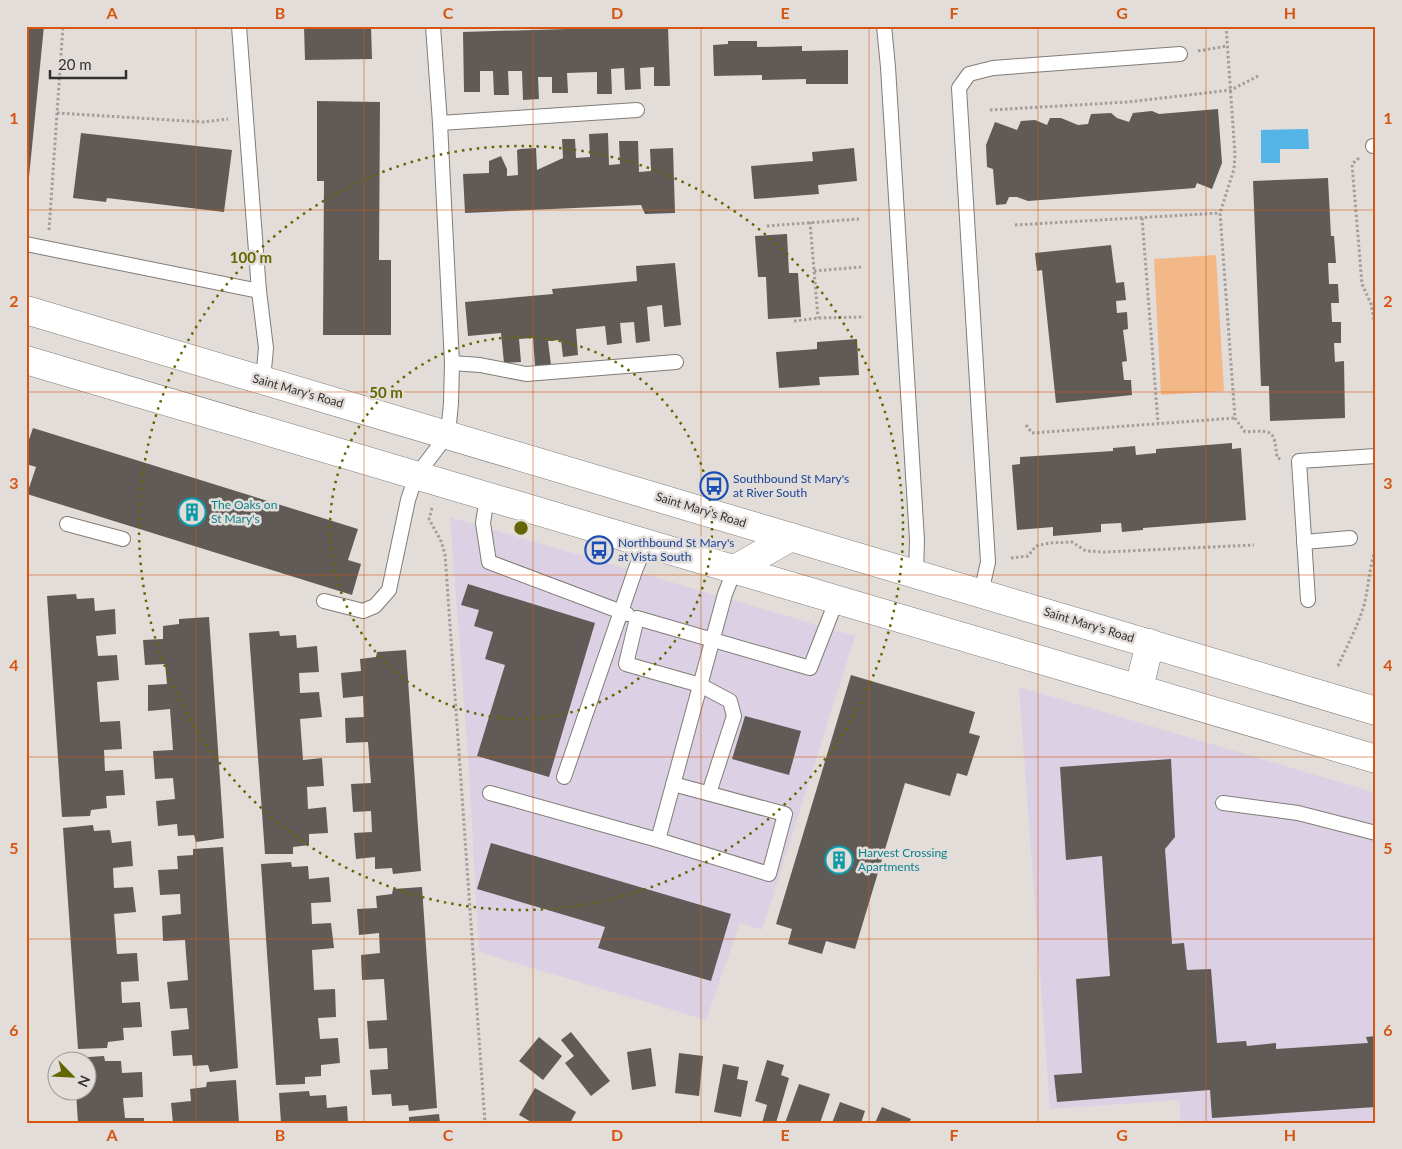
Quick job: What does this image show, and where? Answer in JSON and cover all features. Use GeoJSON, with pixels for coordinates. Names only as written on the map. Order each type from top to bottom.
{"type":"FeatureCollection","features":[{"type":"Feature","properties":{"kind":"main road","name":"Saint Mary's Road"},"geometry":{"type":"LineString","coordinates":[[26,310],[1376,711]]}},
{"type":"Feature","properties":{"kind":"main road"},"geometry":{"type":"LineString","coordinates":[[26,360],[1376,759]]}},
{"type":"Feature","properties":{"kind":"main road"},"geometry":{"type":"LineString","coordinates":[[735,569],[791,537]]}},
{"type":"Feature","properties":{"kind":"main road"},"geometry":{"type":"LineString","coordinates":[[1139,688],[1150,644]]}},
{"type":"Feature","properties":{"kind":"lane"},"geometry":{"type":"LineString","coordinates":[[239,26],[259,291],[266,348],[264,380]]}},
{"type":"Feature","properties":{"kind":"lane"},"geometry":{"type":"LineString","coordinates":[[324,601],[363,611],[375,606],[389,590],[408,500],[416,476],[448,434],[452,363],[440,123],[433,26]]}},
{"type":"Feature","properties":{"kind":"lane"},"geometry":{"type":"LineString","coordinates":[[884,26],[916,520],[916,574]]}},
{"type":"Feature","properties":{"kind":"lane"},"geometry":{"type":"LineString","coordinates":[[981,593],[988,562],[959,88],[969,74],[993,68],[1180,54]]}},
{"type":"Feature","properties":{"kind":"lane"},"geometry":{"type":"LineString","coordinates":[[440,123],[637,110]]}},
{"type":"Feature","properties":{"kind":"lane"},"geometry":{"type":"LineString","coordinates":[[26,244],[259,291]]}},
{"type":"Feature","properties":{"kind":"lane"},"geometry":{"type":"LineString","coordinates":[[452,363],[480,365],[526,374],[676,362]]}},
{"type":"Feature","properties":{"kind":"lane"},"geometry":{"type":"LineString","coordinates":[[1308,600],[1299,461],[1376,456]]}},
{"type":"Feature","properties":{"kind":"lane"},"geometry":{"type":"LineString","coordinates":[[486,496],[483,523],[489,562],[637,618],[810,668],[837,599]]}},
{"type":"Feature","properties":{"kind":"lane"},"geometry":{"type":"LineString","coordinates":[[66,524],[123,539]]}},
{"type":"Feature","properties":{"kind":"lane"},"geometry":{"type":"LineString","coordinates":[[1304,542],[1350,538]]}},
{"type":"Feature","properties":{"kind":"lane"},"geometry":{"type":"LineString","coordinates":[[564,777],[636,568],[647,543]]}},
{"type":"Feature","properties":{"kind":"lane"},"geometry":{"type":"LineString","coordinates":[[658,840],[725,594],[735,569]]}},
{"type":"Feature","properties":{"kind":"lane"},"geometry":{"type":"LineString","coordinates":[[637,618],[626,664],[700,685],[730,701],[734,716],[709,793]]}},
{"type":"Feature","properties":{"kind":"lane"},"geometry":{"type":"LineString","coordinates":[[490,793],[658,840],[769,874],[785,814],[673,784]]}},
{"type":"Feature","properties":{"kind":"lane"},"geometry":{"type":"LineString","coordinates":[[1223,803],[1298,813],[1376,833]]}},
{"type":"Feature","properties":{"kind":"path"},"geometry":{"type":"LineString","coordinates":[[48,249],[62,26]]}},
{"type":"Feature","properties":{"kind":"path"},"geometry":{"type":"LineString","coordinates":[[1226,26],[1235,155],[1234,169],[1220,213],[1235,418],[1246,432],[1264,430],[1270,432],[1275,438],[1277,458],[1299,461]]}},
{"type":"Feature","properties":{"kind":"path"},"geometry":{"type":"LineString","coordinates":[[1180,54],[1227,46]]}},
{"type":"Feature","properties":{"kind":"path"},"geometry":{"type":"LineString","coordinates":[[990,110],[1128,102],[1231,90],[1260,75]]}},
{"type":"Feature","properties":{"kind":"path"},"geometry":{"type":"LineString","coordinates":[[57,113],[203,122],[246,117]]}},
{"type":"Feature","properties":{"kind":"path"},"geometry":{"type":"LineString","coordinates":[[1374,146],[1352,164],[1362,284],[1371,304],[1376,330]]}},
{"type":"Feature","properties":{"kind":"path"},"geometry":{"type":"LineString","coordinates":[[1015,226],[1220,213]]}},
{"type":"Feature","properties":{"kind":"path"},"geometry":{"type":"LineString","coordinates":[[1142,218],[1158,424]]}},
{"type":"Feature","properties":{"kind":"path"},"geometry":{"type":"LineString","coordinates":[[767,226],[859,219]]}},
{"type":"Feature","properties":{"kind":"path"},"geometry":{"type":"LineString","coordinates":[[810,222],[818,318]]}},
{"type":"Feature","properties":{"kind":"path"},"geometry":{"type":"LineString","coordinates":[[814,271],[861,267]]}},
{"type":"Feature","properties":{"kind":"path"},"geometry":{"type":"LineString","coordinates":[[794,322],[818,318],[864,317]]}},
{"type":"Feature","properties":{"kind":"path"},"geometry":{"type":"LineString","coordinates":[[1026,425],[1032,433],[1235,418]]}},
{"type":"Feature","properties":{"kind":"path"},"geometry":{"type":"LineString","coordinates":[[432,508],[429,519],[441,541],[445,554],[485,1123]]}},
{"type":"Feature","properties":{"kind":"path"},"geometry":{"type":"LineString","coordinates":[[1011,558],[1028,556],[1036,546],[1049,543],[1072,542],[1086,551],[1105,552],[1254,545]]}},
{"type":"Feature","properties":{"kind":"path"},"geometry":{"type":"LineString","coordinates":[[1338,666],[1361,615],[1371,561],[1376,548]]}},
{"type":"Feature","properties":{"kind":"shaded area"},"geometry":{"type":"Polygon","coordinates":[[[1216,255],[1224,391],[1161,395],[1154,259],[1216,255]]]}},
{"type":"Feature","properties":{"kind":"shaded area"},"geometry":{"type":"Polygon","coordinates":[[[450,517],[855,636],[762,930],[740,923],[706,1020],[479,952],[468,755],[450,517]]]}},
{"type":"Feature","properties":{"kind":"shaded area"},"geometry":{"type":"Polygon","coordinates":[[[1019,687],[1376,793],[1376,1123],[1181,1123],[1179,1100],[1050,1109],[1019,687]]]}},
{"type":"Feature","properties":{"kind":"water"},"geometry":{"type":"Polygon","coordinates":[[[1308,129],[1309,149],[1280,149],[1280,163],[1261,163],[1261,130],[1308,129]]]}},
{"type":"Feature","properties":{"kind":"building"},"geometry":{"type":"Polygon","coordinates":[[[26,26],[44,26],[28,187],[26,187],[26,26]]]}},
{"type":"Feature","properties":{"kind":"building"},"geometry":{"type":"Polygon","coordinates":[[[304,26],[371,26],[372,59],[305,60],[304,26]]]}},
{"type":"Feature","properties":{"kind":"building"},"geometry":{"type":"Polygon","coordinates":[[[668,26],[670,86],[654,86],[654,67],[640,68],[641,89],[625,90],[624,68],[611,69],[612,94],[597,94],[597,72],[567,73],[568,93],[552,93],[552,77],[538,77],[539,99],[523,100],[522,71],[508,71],[509,95],[494,95],[493,71],[480,71],[480,92],[464,92],[463,32],[668,26]]]}},
{"type":"Feature","properties":{"kind":"building"},"geometry":{"type":"Polygon","coordinates":[[[728,41],[757,41],[757,47],[802,46],[802,51],[848,50],[848,84],[806,84],[806,79],[762,80],[762,75],[714,76],[713,45],[728,44],[728,41]]]}},
{"type":"Feature","properties":{"kind":"building"},"geometry":{"type":"Polygon","coordinates":[[[317,101],[380,102],[379,260],[391,260],[391,335],[323,335],[324,181],[317,181],[317,101]]]}},
{"type":"Feature","properties":{"kind":"building"},"geometry":{"type":"Polygon","coordinates":[[[1218,109],[1222,163],[1212,189],[1197,183],[1195,188],[1028,201],[1017,197],[1009,197],[1006,204],[996,205],[993,169],[987,167],[986,145],[995,122],[1017,130],[1021,121],[1035,120],[1047,125],[1050,118],[1061,118],[1078,125],[1088,124],[1091,114],[1111,113],[1117,118],[1129,122],[1133,113],[1152,111],[1159,114],[1218,109]]]}},
{"type":"Feature","properties":{"kind":"building"},"geometry":{"type":"Polygon","coordinates":[[[81,133],[232,150],[224,212],[107,198],[106,202],[73,198],[81,133]]]}},
{"type":"Feature","properties":{"kind":"building"},"geometry":{"type":"Polygon","coordinates":[[[608,133],[609,165],[620,164],[619,141],[638,141],[639,172],[651,171],[650,149],[673,148],[675,213],[645,214],[641,205],[465,213],[463,174],[489,173],[489,161],[501,156],[507,169],[507,176],[518,175],[517,150],[536,148],[537,170],[563,158],[562,139],[575,139],[576,158],[590,157],[589,134],[608,133]]]}},
{"type":"Feature","properties":{"kind":"building"},"geometry":{"type":"Polygon","coordinates":[[[854,148],[857,181],[818,185],[819,194],[754,199],[751,166],[813,161],[812,152],[854,148]]]}},
{"type":"Feature","properties":{"kind":"building"},"geometry":{"type":"Polygon","coordinates":[[[1328,178],[1331,236],[1334,236],[1336,263],[1328,263],[1329,284],[1338,284],[1339,303],[1331,303],[1332,322],[1341,322],[1341,343],[1334,343],[1335,362],[1344,361],[1345,418],[1270,421],[1269,386],[1261,386],[1253,181],[1328,178]]]}},
{"type":"Feature","properties":{"kind":"building"},"geometry":{"type":"Polygon","coordinates":[[[787,234],[789,273],[798,273],[801,317],[768,319],[766,277],[758,277],[755,236],[787,234]]]}},
{"type":"Feature","properties":{"kind":"building"},"geometry":{"type":"Polygon","coordinates":[[[1111,245],[1116,283],[1124,282],[1126,300],[1116,301],[1117,313],[1127,312],[1128,329],[1123,330],[1127,361],[1122,362],[1124,380],[1131,380],[1132,395],[1056,403],[1042,270],[1037,271],[1035,253],[1111,245]]]}},
{"type":"Feature","properties":{"kind":"building"},"geometry":{"type":"Polygon","coordinates":[[[675,263],[681,325],[664,327],[662,305],[647,307],[650,341],[636,343],[634,322],[620,323],[622,343],[607,345],[605,326],[576,329],[578,355],[563,357],[561,340],[548,341],[551,365],[535,366],[533,338],[519,339],[521,362],[504,363],[501,333],[468,336],[465,302],[553,294],[552,289],[637,281],[636,266],[675,263]]]}},
{"type":"Feature","properties":{"kind":"building"},"geometry":{"type":"Polygon","coordinates":[[[857,339],[859,375],[819,377],[820,385],[779,388],[776,352],[817,349],[817,342],[857,339]]]}},
{"type":"Feature","properties":{"kind":"building","name":"The Oaks on St Mary's"},"geometry":{"type":"Polygon","coordinates":[[[33,428],[358,529],[348,560],[361,564],[352,595],[27,494],[36,467],[26,464],[26,448],[33,428]]]}},
{"type":"Feature","properties":{"kind":"building"},"geometry":{"type":"Polygon","coordinates":[[[1232,443],[1232,449],[1241,448],[1246,520],[1143,528],[1143,530],[1122,532],[1121,523],[1101,524],[1101,532],[1053,536],[1053,527],[1017,530],[1012,465],[1020,464],[1020,457],[1113,451],[1113,448],[1135,446],[1136,455],[1156,453],[1156,449],[1232,443]]]}},
{"type":"Feature","properties":{"kind":"building"},"geometry":{"type":"Polygon","coordinates":[[[468,584],[595,623],[549,777],[477,756],[505,665],[485,659],[493,632],[474,626],[479,610],[461,605],[468,584]]]}},
{"type":"Feature","properties":{"kind":"building"},"geometry":{"type":"Polygon","coordinates":[[[76,594],[77,599],[94,598],[95,611],[115,609],[116,634],[96,636],[98,656],[117,655],[119,680],[97,682],[100,722],[120,721],[122,749],[104,750],[105,771],[123,770],[125,795],[106,796],[107,808],[91,810],[90,816],[62,817],[47,596],[76,594]]]}},
{"type":"Feature","properties":{"kind":"building"},"geometry":{"type":"Polygon","coordinates":[[[209,617],[224,838],[196,842],[194,835],[178,836],[177,824],[158,826],[156,801],[175,799],[173,778],[155,779],[153,751],[173,750],[170,709],[148,711],[148,685],[167,684],[165,664],[145,665],[143,640],[163,639],[163,626],[179,624],[179,619],[209,617]]]}},
{"type":"Feature","properties":{"kind":"building"},"geometry":{"type":"Polygon","coordinates":[[[279,631],[280,636],[296,635],[297,648],[317,646],[319,672],[299,673],[300,693],[319,692],[322,717],[300,719],[303,760],[322,758],[324,786],[307,787],[308,809],[326,807],[328,833],[309,834],[309,845],[293,847],[293,854],[265,854],[249,633],[279,631]]]}},
{"type":"Feature","properties":{"kind":"building"},"geometry":{"type":"Polygon","coordinates":[[[406,650],[421,871],[393,874],[392,868],[375,869],[375,857],[356,859],[354,833],[372,832],[371,811],[353,812],[351,784],[371,783],[368,742],[346,743],[345,718],[364,717],[363,696],[343,698],[341,673],[361,671],[360,659],[376,657],[377,652],[406,650]]]}},
{"type":"Feature","properties":{"kind":"building","name":"Harvest Crossing Apartments"},"geometry":{"type":"Polygon","coordinates":[[[851,675],[975,712],[969,733],[980,736],[967,776],[957,773],[950,796],[905,783],[855,949],[826,941],[822,954],[788,944],[792,929],[776,924],[851,675]]]}},
{"type":"Feature","properties":{"kind":"building"},"geometry":{"type":"Polygon","coordinates":[[[745,716],[801,731],[789,775],[732,759],[745,716]]]}},
{"type":"Feature","properties":{"kind":"building"},"geometry":{"type":"Polygon","coordinates":[[[1171,759],[1175,837],[1165,849],[1172,944],[1184,943],[1187,970],[1211,969],[1217,1043],[1246,1041],[1247,1046],[1276,1043],[1276,1049],[1368,1043],[1366,1037],[1376,1036],[1376,1107],[1212,1118],[1210,1090],[1057,1102],[1054,1075],[1082,1073],[1076,979],[1110,976],[1102,856],[1066,860],[1060,767],[1171,759]]]}},
{"type":"Feature","properties":{"kind":"building"},"geometry":{"type":"Polygon","coordinates":[[[93,825],[94,831],[110,830],[112,843],[131,841],[133,866],[113,868],[114,888],[133,887],[136,912],[114,914],[117,954],[137,953],[139,981],[121,982],[122,1003],[140,1002],[142,1027],[123,1028],[124,1040],[108,1042],[107,1048],[78,1049],[63,828],[93,825]]]}},
{"type":"Feature","properties":{"kind":"building"},"geometry":{"type":"Polygon","coordinates":[[[491,843],[731,914],[711,981],[598,948],[605,927],[477,889],[491,843]]]}},
{"type":"Feature","properties":{"kind":"building"},"geometry":{"type":"Polygon","coordinates":[[[223,847],[238,1068],[210,1072],[208,1065],[193,1066],[192,1055],[173,1056],[171,1031],[189,1029],[187,1008],[170,1009],[167,982],[188,980],[185,940],[163,941],[162,916],[181,914],[180,894],[160,895],[158,870],[178,869],[177,856],[193,855],[193,849],[223,847]]]}},
{"type":"Feature","properties":{"kind":"building"},"geometry":{"type":"Polygon","coordinates":[[[291,862],[292,867],[308,866],[309,879],[329,877],[331,902],[311,903],[312,924],[331,923],[334,948],[312,950],[314,990],[335,989],[336,1017],[318,1018],[320,1039],[338,1038],[340,1063],[321,1065],[321,1076],[305,1077],[305,1084],[276,1085],[261,864],[291,862]]]}},
{"type":"Feature","properties":{"kind":"building"},"geometry":{"type":"Polygon","coordinates":[[[422,887],[437,1108],[409,1111],[408,1105],[392,1106],[391,1094],[372,1095],[370,1070],[388,1069],[387,1048],[369,1049],[367,1021],[387,1020],[384,979],[362,980],[361,955],[380,953],[379,933],[359,935],[357,909],[377,908],[376,896],[392,894],[393,889],[422,887]]]}},
{"type":"Feature","properties":{"kind":"building"},"geometry":{"type":"Polygon","coordinates":[[[571,1032],[610,1081],[591,1096],[565,1063],[574,1056],[561,1040],[571,1032]]]}},
{"type":"Feature","properties":{"kind":"building"},"geometry":{"type":"Polygon","coordinates":[[[539,1037],[562,1056],[543,1080],[519,1061],[539,1037]]]}},
{"type":"Feature","properties":{"kind":"building"},"geometry":{"type":"Polygon","coordinates":[[[651,1048],[656,1086],[632,1090],[627,1052],[651,1048]]]}},
{"type":"Feature","properties":{"kind":"building"},"geometry":{"type":"Polygon","coordinates":[[[679,1053],[703,1056],[699,1096],[675,1093],[679,1053]]]}},
{"type":"Feature","properties":{"kind":"building"},"geometry":{"type":"Polygon","coordinates":[[[98,1056],[104,1056],[105,1061],[121,1061],[122,1073],[142,1072],[143,1097],[123,1098],[125,1118],[144,1118],[144,1123],[78,1123],[77,1102],[98,1102],[98,1056]]]}},
{"type":"Feature","properties":{"kind":"building"},"geometry":{"type":"Polygon","coordinates":[[[767,1060],[784,1065],[781,1075],[789,1078],[776,1123],[762,1123],[767,1105],[755,1101],[767,1060]]]}},
{"type":"Feature","properties":{"kind":"building"},"geometry":{"type":"Polygon","coordinates":[[[723,1064],[739,1067],[737,1079],[748,1081],[741,1117],[714,1112],[723,1064]]]}},
{"type":"Feature","properties":{"kind":"building"},"geometry":{"type":"Polygon","coordinates":[[[236,1080],[239,1123],[173,1123],[171,1103],[191,1101],[190,1089],[206,1087],[207,1082],[236,1080]]]}},
{"type":"Feature","properties":{"kind":"building"},"geometry":{"type":"Polygon","coordinates":[[[799,1084],[830,1094],[820,1123],[785,1123],[799,1084]]]}},
{"type":"Feature","properties":{"kind":"building"},"geometry":{"type":"Polygon","coordinates":[[[535,1088],[576,1112],[570,1123],[533,1123],[519,1115],[535,1088]]]}},
{"type":"Feature","properties":{"kind":"building"},"geometry":{"type":"Polygon","coordinates":[[[309,1091],[310,1096],[326,1095],[327,1108],[347,1106],[348,1123],[281,1123],[279,1093],[309,1091]]]}},
{"type":"Feature","properties":{"kind":"building"},"geometry":{"type":"Polygon","coordinates":[[[840,1102],[865,1111],[861,1123],[832,1123],[840,1102]]]}},
{"type":"Feature","properties":{"kind":"building"},"geometry":{"type":"Polygon","coordinates":[[[882,1107],[911,1119],[909,1123],[875,1123],[882,1107]]]}},
{"type":"Feature","properties":{"kind":"building"},"geometry":{"type":"Polygon","coordinates":[[[439,1114],[440,1123],[409,1123],[409,1117],[439,1114]]]}},
{"type":"Feature","properties":{"kind":"place","name":"Southbound St Mary's at River South"},"geometry":{"type":"Point","coordinates":[714,486]}},
{"type":"Feature","properties":{"kind":"place","name":"The Oaks on St Mary's"},"geometry":{"type":"Point","coordinates":[192,512]}},
{"type":"Feature","properties":{"kind":"place","name":"Northbound St Mary's at Vista South"},"geometry":{"type":"Point","coordinates":[599,550]}},
{"type":"Feature","properties":{"kind":"place","name":"Harvest Crossing Apartments"},"geometry":{"type":"Point","coordinates":[839,860]}}]}
